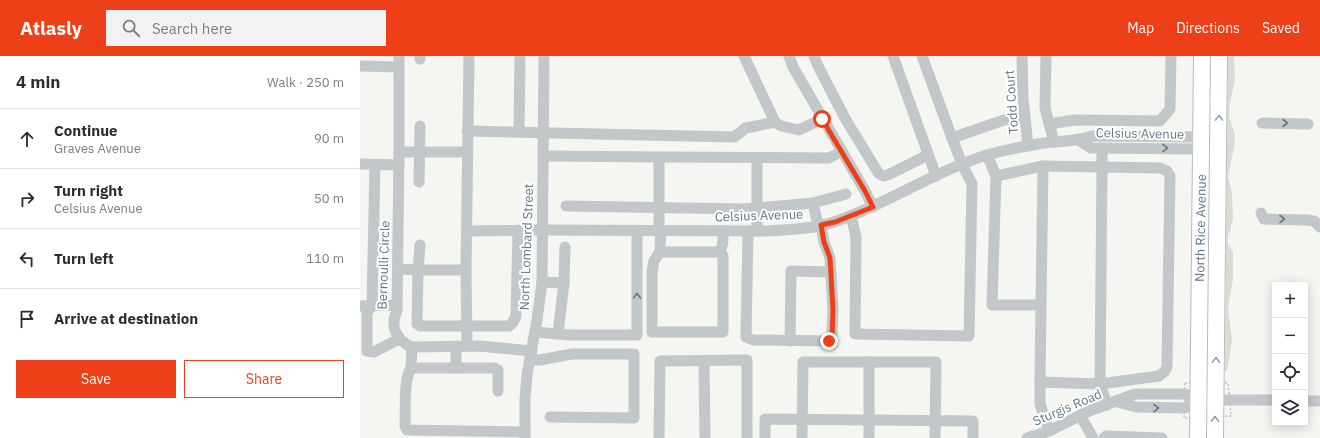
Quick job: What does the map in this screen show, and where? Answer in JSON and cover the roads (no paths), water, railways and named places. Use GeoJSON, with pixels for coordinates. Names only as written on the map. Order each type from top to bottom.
{"type":"FeatureCollection","features":[{"type":"Feature","properties":{"kind":"highway","name":"North Rice Avenue"},"geometry":{"type":"LineString","coordinates":[[1198,438],[1202,56]]}},
{"type":"Feature","properties":{"kind":"highway","name":"North Rice Avenue"},"geometry":{"type":"LineString","coordinates":[[1215,438],[1219,56]]}},
{"type":"Feature","properties":{"kind":"highway"},"geometry":{"type":"LineString","coordinates":[[1201,143],[1206,138],[1210,143],[1210,207],[1218,218]]}},
{"type":"Feature","properties":{"kind":"street"},"geometry":{"type":"LineString","coordinates":[[456,368],[467,326],[467,131],[469,56]]}},
{"type":"Feature","properties":{"kind":"street"},"geometry":{"type":"LineString","coordinates":[[519,132],[520,56]]}},
{"type":"Feature","properties":{"kind":"street","name":"North Lombard Street"},"geometry":{"type":"LineString","coordinates":[[525,435],[525,399],[542,282],[544,56]]}},
{"type":"Feature","properties":{"kind":"street"},"geometry":{"type":"LineString","coordinates":[[744,56],[775,122],[781,126],[799,130],[822,119]]}},
{"type":"Feature","properties":{"kind":"street"},"geometry":{"type":"LineString","coordinates":[[789,56],[793,67],[873,207]]}},
{"type":"Feature","properties":{"kind":"street"},"geometry":{"type":"LineString","coordinates":[[814,56],[846,120],[879,174],[884,176],[890,174],[928,154]]}},
{"type":"Feature","properties":{"kind":"street"},"geometry":{"type":"LineString","coordinates":[[893,56],[936,176]]}},
{"type":"Feature","properties":{"kind":"street"},"geometry":{"type":"LineString","coordinates":[[851,216],[856,237],[855,334],[969,336],[972,184],[962,164],[922,56]]}},
{"type":"Feature","properties":{"kind":"street","name":"Todd Court"},"geometry":{"type":"LineString","coordinates":[[1022,56],[1024,117],[1028,146]]}},
{"type":"Feature","properties":{"kind":"street"},"geometry":{"type":"LineString","coordinates":[[1046,56],[1045,108],[1054,142]]}},
{"type":"Feature","properties":{"kind":"street"},"geometry":{"type":"LineString","coordinates":[[1050,124],[1074,120],[1160,121],[1170,109],[1171,56]]}},
{"type":"Feature","properties":{"kind":"street"},"geometry":{"type":"LineString","coordinates":[[360,66],[399,62]]}},
{"type":"Feature","properties":{"kind":"street","name":"Bernoulli Circle"},"geometry":{"type":"LineString","coordinates":[[399,62],[398,269],[397,305],[394,326],[399,338]]}},
{"type":"Feature","properties":{"kind":"street"},"geometry":{"type":"LineString","coordinates":[[952,138],[1004,120],[1024,117]]}},
{"type":"Feature","properties":{"kind":"street"},"geometry":{"type":"LineString","coordinates":[[467,131],[734,137],[746,128],[775,122]]}},
{"type":"Feature","properties":{"kind":"street"},"geometry":{"type":"LineString","coordinates":[[1262,123],[1308,124]]}},
{"type":"Feature","properties":{"kind":"street"},"geometry":{"type":"LineString","coordinates":[[419,182],[420,126]]}},
{"type":"Feature","properties":{"kind":"street","name":"Celsius Avenue"},"geometry":{"type":"LineString","coordinates":[[467,231],[788,230],[835,222],[873,207],[962,164],[987,155],[1028,146],[1054,142],[1080,141],[1092,136],[1201,143]]}},
{"type":"Feature","properties":{"kind":"street","name":"Celsius Avenue"},"geometry":{"type":"LineString","coordinates":[[1080,141],[1092,148],[1201,143]]}},
{"type":"Feature","properties":{"kind":"street"},"geometry":{"type":"LineString","coordinates":[[1102,148],[1100,384],[1112,403]]}},
{"type":"Feature","properties":{"kind":"street"},"geometry":{"type":"LineString","coordinates":[[543,156],[829,158],[842,151]]}},
{"type":"Feature","properties":{"kind":"street"},"geometry":{"type":"LineString","coordinates":[[399,152],[467,152]]}},
{"type":"Feature","properties":{"kind":"street"},"geometry":{"type":"LineString","coordinates":[[987,155],[996,176],[992,305],[1041,305]]}},
{"type":"Feature","properties":{"kind":"street"},"geometry":{"type":"LineString","coordinates":[[659,157],[661,250],[654,261],[653,267],[652,332],[723,332],[722,256],[720,251],[723,243],[723,231]]}},
{"type":"Feature","properties":{"kind":"street"},"geometry":{"type":"LineString","coordinates":[[757,158],[757,208],[752,231],[746,337],[753,340],[790,341],[829,341],[832,339],[833,310],[830,258],[813,203]]}},
{"type":"Feature","properties":{"kind":"street"},"geometry":{"type":"LineString","coordinates":[[360,164],[399,165]]}},
{"type":"Feature","properties":{"kind":"street"},"geometry":{"type":"LineString","coordinates":[[375,165],[372,306],[367,312],[367,351],[374,352],[399,338],[404,343],[412,347],[462,346],[531,355],[540,360],[572,354],[634,354],[634,418],[550,417]]}},
{"type":"Feature","properties":{"kind":"street"},"geometry":{"type":"LineString","coordinates":[[996,176],[1043,166],[1160,168],[1167,171],[1170,176],[1167,367],[1165,371],[1159,376],[1100,384],[1040,382]]}},
{"type":"Feature","properties":{"kind":"street"},"geometry":{"type":"LineString","coordinates":[[1043,166],[1040,404],[1049,431]]}},
{"type":"Feature","properties":{"kind":"street"},"geometry":{"type":"LineString","coordinates":[[566,206],[659,209],[744,209],[813,203],[846,194]]}},
{"type":"Feature","properties":{"kind":"street"},"geometry":{"type":"LineString","coordinates":[[1262,213],[1264,219],[1307,220],[1314,221],[1320,227]]}},
{"type":"Feature","properties":{"kind":"street"},"geometry":{"type":"LineString","coordinates":[[420,245],[417,324],[420,326],[509,326],[516,316],[518,230]]}},
{"type":"Feature","properties":{"kind":"street"},"geometry":{"type":"LineString","coordinates":[[535,332],[569,335],[637,335],[637,230]]}},
{"type":"Feature","properties":{"kind":"street"},"geometry":{"type":"LineString","coordinates":[[558,334],[564,283],[565,247]]}},
{"type":"Feature","properties":{"kind":"street"},"geometry":{"type":"LineString","coordinates":[[661,250],[671,252],[720,251]]}},
{"type":"Feature","properties":{"kind":"street"},"geometry":{"type":"LineString","coordinates":[[398,269],[466,270]]}},
{"type":"Feature","properties":{"kind":"street"},"geometry":{"type":"LineString","coordinates":[[790,341],[791,271],[830,272]]}},
{"type":"Feature","properties":{"kind":"street"},"geometry":{"type":"LineString","coordinates":[[542,282],[564,283]]}},
{"type":"Feature","properties":{"kind":"street"},"geometry":{"type":"LineString","coordinates":[[360,306],[397,305]]}},
{"type":"Feature","properties":{"kind":"street"},"geometry":{"type":"LineString","coordinates":[[412,347],[411,368],[408,373],[406,386],[405,426],[407,430],[525,435]]}},
{"type":"Feature","properties":{"kind":"street"},"geometry":{"type":"LineString","coordinates":[[659,438],[660,361],[747,360],[747,438]]}},
{"type":"Feature","properties":{"kind":"street"},"geometry":{"type":"LineString","coordinates":[[704,361],[705,438]]}},
{"type":"Feature","properties":{"kind":"street"},"geometry":{"type":"LineString","coordinates":[[802,438],[803,362],[936,362],[935,438]]}},
{"type":"Feature","properties":{"kind":"street"},"geometry":{"type":"LineString","coordinates":[[868,438],[869,362]]}},
{"type":"Feature","properties":{"kind":"street"},"geometry":{"type":"LineString","coordinates":[[411,368],[494,368],[498,370],[498,391]]}},
{"type":"Feature","properties":{"kind":"street","name":"Sturgis Road"},"geometry":{"type":"LineString","coordinates":[[1027,438],[1049,431],[1080,415],[1112,403],[1136,407],[1184,408],[1198,400],[1272,400]]}},
{"type":"Feature","properties":{"kind":"street"},"geometry":{"type":"LineString","coordinates":[[1308,401],[1320,401]]}},
{"type":"Feature","properties":{"kind":"street"},"geometry":{"type":"LineString","coordinates":[[1080,415],[1093,438]]}},
{"type":"Feature","properties":{"kind":"street"},"geometry":{"type":"LineString","coordinates":[[765,438],[765,419],[973,421],[973,438]]}},
{"type":"Feature","properties":{"kind":"street"},"geometry":{"type":"LineString","coordinates":[[1104,438],[1106,436],[1162,438]]}}]}
